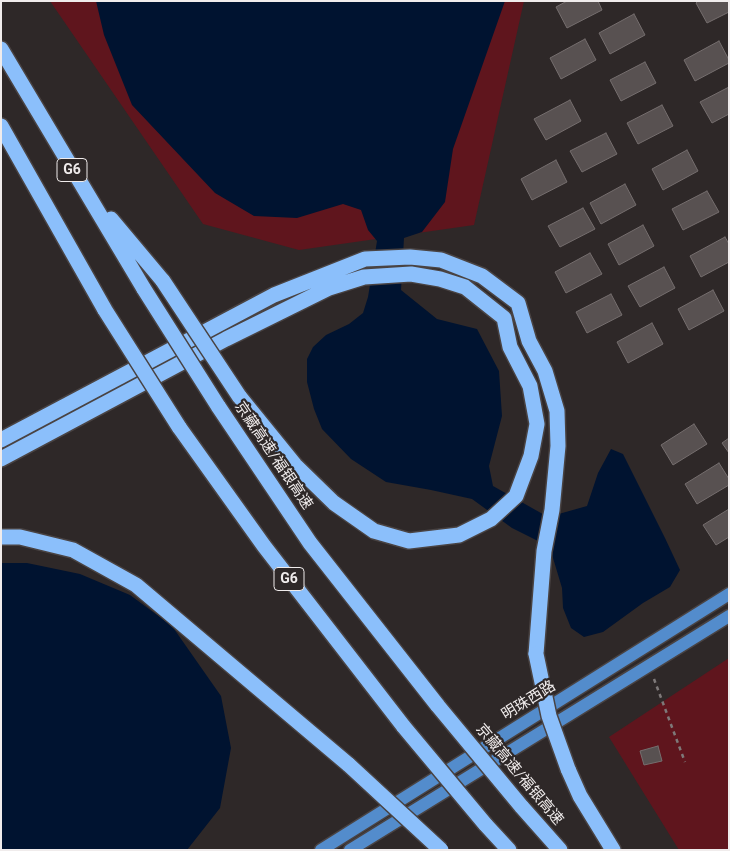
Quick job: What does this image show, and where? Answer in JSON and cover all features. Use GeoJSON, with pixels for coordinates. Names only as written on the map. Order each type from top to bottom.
{"type":"FeatureCollection","features":[{"type":"Feature","properties":{"kind":"highway","name":"京藏高速/福银高速"},"geometry":{"type":"LineString","coordinates":[[1,50],[144,289],[218,406],[310,543],[438,706],[560,850]]}},
{"type":"Feature","properties":{"kind":"highway","name":"G6"},"geometry":{"type":"LineString","coordinates":[[1,126],[106,310],[179,427],[264,546],[404,727],[509,850]]}},
{"type":"Feature","properties":{"kind":"highway"},"geometry":{"type":"LineString","coordinates":[[1,459],[234,334],[329,288],[364,277],[411,274],[440,279],[465,287],[504,318],[510,348],[530,386],[538,424],[531,456],[516,496],[491,519],[458,535],[409,541],[374,531],[334,503],[294,465],[239,396],[163,281],[78,179]]}},
{"type":"Feature","properties":{"kind":"highway"},"geometry":{"type":"LineString","coordinates":[[1,440],[274,295],[365,259],[410,257],[441,260],[482,276],[518,303],[528,342],[545,371],[557,410],[558,446],[552,510],[544,551],[536,654],[549,716],[568,768],[580,796],[614,850]]}},
{"type":"Feature","properties":{"kind":"highway"},"geometry":{"type":"LineString","coordinates":[[1,537],[20,538],[73,550],[136,584],[348,765],[442,850]]}},
{"type":"Feature","properties":{"kind":"street","name":"明珠西路"},"geometry":{"type":"LineString","coordinates":[[322,850],[729,594]]}},
{"type":"Feature","properties":{"kind":"street"},"geometry":{"type":"LineString","coordinates":[[350,850],[729,616]]}},
{"type":"Feature","properties":{"kind":"path"},"geometry":{"type":"LineString","coordinates":[[649,666],[685,762]]}},
{"type":"Feature","properties":{"kind":"shaded area"},"geometry":{"type":"Polygon","coordinates":[[[50,1],[524,1],[474,225],[299,250],[203,224],[50,1]]]}},
{"type":"Feature","properties":{"kind":"shaded area"},"geometry":{"type":"Polygon","coordinates":[[[729,658],[729,850],[679,850],[609,737],[729,658]]]}},
{"type":"Feature","properties":{"kind":"water"},"geometry":{"type":"Polygon","coordinates":[[[96,1],[505,1],[453,149],[445,202],[422,232],[404,238],[401,290],[437,319],[477,329],[499,371],[502,416],[489,466],[493,486],[548,517],[587,506],[598,473],[611,449],[623,454],[680,570],[670,587],[643,603],[603,632],[584,637],[571,628],[563,608],[562,588],[548,546],[512,528],[472,499],[386,482],[351,459],[322,429],[314,409],[307,382],[307,359],[313,347],[326,335],[349,324],[363,313],[368,297],[377,241],[368,230],[361,210],[343,204],[297,218],[254,216],[215,193],[132,105],[104,35],[96,1]]]}},
{"type":"Feature","properties":{"kind":"water"},"geometry":{"type":"Polygon","coordinates":[[[1,563],[27,563],[80,574],[130,595],[172,626],[221,696],[231,748],[220,808],[187,850],[1,850],[1,563]]]}},
{"type":"Feature","properties":{"kind":"building"},"geometry":{"type":"Polygon","coordinates":[[[567,1],[598,1],[602,10],[567,28],[556,7],[567,1]]]}},
{"type":"Feature","properties":{"kind":"building"},"geometry":{"type":"Polygon","coordinates":[[[698,1],[729,1],[729,12],[707,23],[696,3],[698,1]]]}},
{"type":"Feature","properties":{"kind":"building"},"geometry":{"type":"Polygon","coordinates":[[[634,14],[645,35],[610,54],[599,33],[634,14]]]}},
{"type":"Feature","properties":{"kind":"building"},"geometry":{"type":"Polygon","coordinates":[[[585,39],[596,60],[561,79],[550,58],[585,39]]]}},
{"type":"Feature","properties":{"kind":"building"},"geometry":{"type":"Polygon","coordinates":[[[719,41],[729,63],[695,81],[684,60],[719,41]]]}},
{"type":"Feature","properties":{"kind":"building"},"geometry":{"type":"Polygon","coordinates":[[[645,62],[656,83],[621,101],[610,80],[645,62]]]}},
{"type":"Feature","properties":{"kind":"building"},"geometry":{"type":"Polygon","coordinates":[[[729,87],[729,114],[712,123],[700,102],[729,87]]]}},
{"type":"Feature","properties":{"kind":"building"},"geometry":{"type":"Polygon","coordinates":[[[570,100],[581,121],[546,140],[534,119],[570,100]]]}},
{"type":"Feature","properties":{"kind":"building"},"geometry":{"type":"Polygon","coordinates":[[[662,105],[673,126],[638,144],[627,123],[662,105]]]}},
{"type":"Feature","properties":{"kind":"building"},"geometry":{"type":"Polygon","coordinates":[[[606,133],[617,154],[582,172],[570,151],[606,133]]]}},
{"type":"Feature","properties":{"kind":"building"},"geometry":{"type":"Polygon","coordinates":[[[687,150],[698,171],[663,190],[652,169],[687,150]]]}},
{"type":"Feature","properties":{"kind":"building"},"geometry":{"type":"Polygon","coordinates":[[[556,160],[567,182],[532,200],[521,179],[556,160]]]}},
{"type":"Feature","properties":{"kind":"building"},"geometry":{"type":"Polygon","coordinates":[[[625,184],[636,205],[601,224],[590,203],[625,184]]]}},
{"type":"Feature","properties":{"kind":"building"},"geometry":{"type":"Polygon","coordinates":[[[707,191],[719,212],[683,230],[672,209],[707,191]]]}},
{"type":"Feature","properties":{"kind":"building"},"geometry":{"type":"Polygon","coordinates":[[[583,208],[595,229],[560,247],[548,226],[583,208]]]}},
{"type":"Feature","properties":{"kind":"building"},"geometry":{"type":"Polygon","coordinates":[[[643,225],[654,246],[619,265],[608,244],[643,225]]]}},
{"type":"Feature","properties":{"kind":"building"},"geometry":{"type":"Polygon","coordinates":[[[725,237],[729,244],[729,262],[701,277],[690,256],[725,237]]]}},
{"type":"Feature","properties":{"kind":"building"},"geometry":{"type":"Polygon","coordinates":[[[590,253],[602,274],[566,293],[555,272],[590,253]]]}},
{"type":"Feature","properties":{"kind":"building"},"geometry":{"type":"Polygon","coordinates":[[[664,267],[675,288],[640,307],[628,286],[664,267]]]}},
{"type":"Feature","properties":{"kind":"building"},"geometry":{"type":"Polygon","coordinates":[[[713,290],[724,311],[689,330],[678,309],[713,290]]]}},
{"type":"Feature","properties":{"kind":"building"},"geometry":{"type":"Polygon","coordinates":[[[611,294],[622,315],[587,333],[576,312],[611,294]]]}},
{"type":"Feature","properties":{"kind":"building"},"geometry":{"type":"Polygon","coordinates":[[[652,323],[663,344],[628,363],[617,342],[652,323]]]}},
{"type":"Feature","properties":{"kind":"building"},"geometry":{"type":"Polygon","coordinates":[[[694,424],[707,444],[673,465],[661,445],[694,424]]]}},
{"type":"Feature","properties":{"kind":"building"},"geometry":{"type":"Polygon","coordinates":[[[729,438],[729,453],[722,443],[729,438]]]}},
{"type":"Feature","properties":{"kind":"building"},"geometry":{"type":"Polygon","coordinates":[[[719,463],[729,479],[729,485],[697,504],[685,484],[719,463]]]}},
{"type":"Feature","properties":{"kind":"building"},"geometry":{"type":"Polygon","coordinates":[[[729,509],[729,537],[716,545],[703,525],[729,509]]]}},
{"type":"Feature","properties":{"kind":"building"},"geometry":{"type":"Polygon","coordinates":[[[658,746],[662,761],[644,765],[640,751],[658,746]]]}}]}
